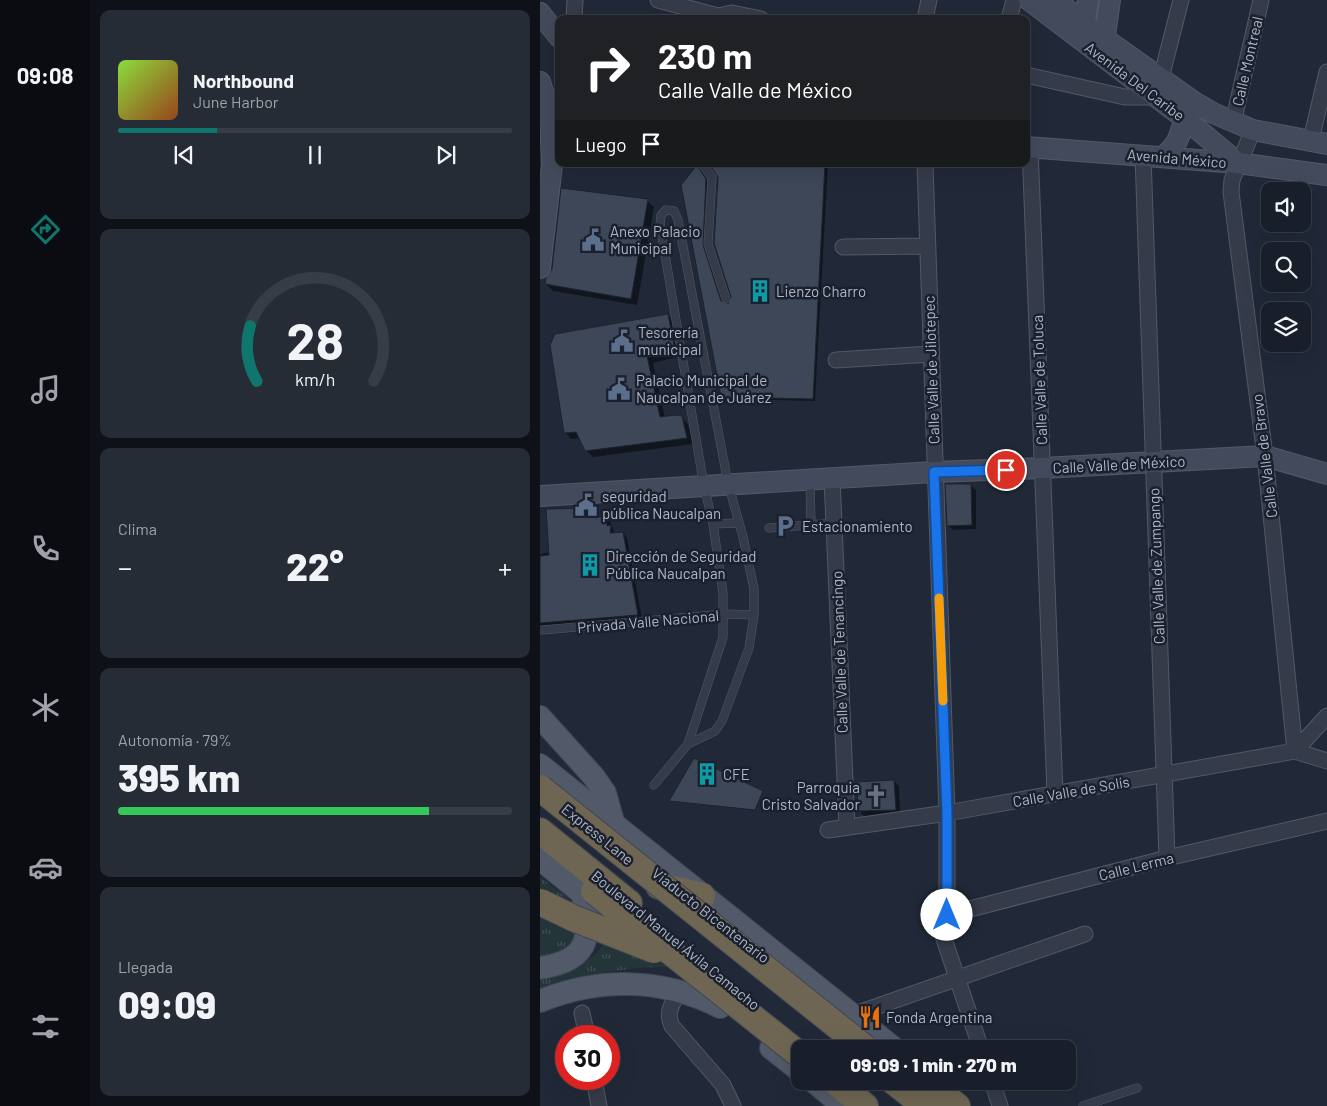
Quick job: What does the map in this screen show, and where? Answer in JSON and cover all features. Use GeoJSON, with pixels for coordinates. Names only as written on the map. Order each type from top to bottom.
{"type":"FeatureCollection","features":[{"type":"Feature","properties":{"kind":"highway","name":"Viaducto Bicentenario"},"geometry":{"type":"LineString","coordinates":[[540,779],[718,923],[872,1040]]}},
{"type":"Feature","properties":{"kind":"highway","name":"Express Lane"},"geometry":{"type":"LineString","coordinates":[[540,788],[855,1040]]}},
{"type":"Feature","properties":{"kind":"highway","name":"Boulevard Manuel Ávila Camacho"},"geometry":{"type":"LineString","coordinates":[[540,802],[841,1040]]}},
{"type":"Feature","properties":{"kind":"highway","name":"Boulevard Manuel Ávila Camacho"},"geometry":{"type":"LineString","coordinates":[[540,831],[795,1040]]}},
{"type":"Feature","properties":{"kind":"highway"},"geometry":{"type":"LineString","coordinates":[[541,857],[794,1040]]}},
{"type":"Feature","properties":{"kind":"highway"},"geometry":{"type":"LineString","coordinates":[[642,882],[702,896]]}},
{"type":"Feature","properties":{"kind":"highway"},"geometry":{"type":"LineString","coordinates":[[540,902],[573,918],[636,942],[688,965]]}},
{"type":"Feature","properties":{"kind":"highway"},"geometry":{"type":"LineString","coordinates":[[757,1036],[791,1044]]}},
{"type":"Feature","properties":{"kind":"highway"},"geometry":{"type":"LineString","coordinates":[[845,1090],[865,1106]]}},
{"type":"Feature","properties":{"kind":"highway"},"geometry":{"type":"LineString","coordinates":[[864,1090],[884,1106]]}},
{"type":"Feature","properties":{"kind":"highway"},"geometry":{"type":"LineString","coordinates":[[905,1090],[925,1106]]}},
{"type":"Feature","properties":{"kind":"highway"},"geometry":{"type":"LineString","coordinates":[[918,1090],[938,1106]]}},
{"type":"Feature","properties":{"kind":"highway"},"geometry":{"type":"LineString","coordinates":[[937,1090],[957,1106]]}},
{"type":"Feature","properties":{"kind":"main road","name":"Avenida Del Caribe"},"geometry":{"type":"LineString","coordinates":[[1029,0],[1083,31],[1189,110],[1238,163]]}},
{"type":"Feature","properties":{"kind":"main road","name":"Avenida Del Caribe"},"geometry":{"type":"LineString","coordinates":[[1056,0],[1083,31]]}},
{"type":"Feature","properties":{"kind":"main road"},"geometry":{"type":"LineString","coordinates":[[1083,31],[1088,0]]}},
{"type":"Feature","properties":{"kind":"main road"},"geometry":{"type":"LineString","coordinates":[[1103,47],[1110,0]]}},
{"type":"Feature","properties":{"kind":"main road"},"geometry":{"type":"LineString","coordinates":[[540,13],[555,32]]}},
{"type":"Feature","properties":{"kind":"main road"},"geometry":{"type":"LineString","coordinates":[[540,82],[550,115],[552,165],[540,268]]}},
{"type":"Feature","properties":{"kind":"main road","name":"Avenida Del Caribe"},"geometry":{"type":"LineString","coordinates":[[1189,110],[1253,130]]}},
{"type":"Feature","properties":{"kind":"main road"},"geometry":{"type":"LineString","coordinates":[[1164,156],[1178,143],[1189,110]]}},
{"type":"Feature","properties":{"kind":"main road"},"geometry":{"type":"LineString","coordinates":[[1253,130],[1319,142]]}},
{"type":"Feature","properties":{"kind":"main road","name":"Avenida México"},"geometry":{"type":"LineString","coordinates":[[1030,147],[1164,156],[1238,163],[1327,175]]}},
{"type":"Feature","properties":{"kind":"main road","name":"Calle Valle de México"},"geometry":{"type":"LineString","coordinates":[[540,496],[728,483],[1265,456],[1327,474]]}},
{"type":"Feature","properties":{"kind":"main road"},"geometry":{"type":"LineString","coordinates":[[540,717],[594,777],[605,793],[614,825]]}},
{"type":"Feature","properties":{"kind":"main road"},"geometry":{"type":"LineString","coordinates":[[540,765],[884,1040]]}},
{"type":"Feature","properties":{"kind":"main road"},"geometry":{"type":"LineString","coordinates":[[540,968],[551,966],[578,954],[588,934],[587,922],[575,897],[541,857]]}},
{"type":"Feature","properties":{"kind":"main road","name":"Boulevard Manuel Ávila Camacho"},"geometry":{"type":"LineString","coordinates":[[541,857],[720,1007],[791,1064]]}},
{"type":"Feature","properties":{"kind":"main road"},"geometry":{"type":"LineString","coordinates":[[540,1001],[578,988],[609,984],[640,984],[680,990],[720,1007]]}},
{"type":"Feature","properties":{"kind":"main road"},"geometry":{"type":"LineString","coordinates":[[824,1090],[843,1106]]}},
{"type":"Feature","properties":{"kind":"main road"},"geometry":{"type":"LineString","coordinates":[[948,1090],[968,1106]]}},
{"type":"Feature","properties":{"kind":"street"},"geometry":{"type":"LineString","coordinates":[[574,15],[575,0]]}},
{"type":"Feature","properties":{"kind":"street"},"geometry":{"type":"LineString","coordinates":[[658,0],[714,15]]}},
{"type":"Feature","properties":{"kind":"street"},"geometry":{"type":"LineString","coordinates":[[926,15],[929,0]]}},
{"type":"Feature","properties":{"kind":"street"},"geometry":{"type":"LineString","coordinates":[[1010,15],[1014,0]]}},
{"type":"Feature","properties":{"kind":"street"},"geometry":{"type":"LineString","coordinates":[[1030,76],[1125,97],[1158,88],[1181,0]]}},
{"type":"Feature","properties":{"kind":"street","name":"Calle Montreal"},"geometry":{"type":"LineString","coordinates":[[1233,123],[1261,0]]}},
{"type":"Feature","properties":{"kind":"street"},"geometry":{"type":"LineString","coordinates":[[720,15],[733,6],[752,15]]}},
{"type":"Feature","properties":{"kind":"street"},"geometry":{"type":"LineString","coordinates":[[1319,142],[1327,72]]}},
{"type":"Feature","properties":{"kind":"street","name":"Calle Valle de Bravo"},"geometry":{"type":"LineString","coordinates":[[1253,130],[1238,163],[1232,180],[1231,192],[1265,456],[1295,750]]}},
{"type":"Feature","properties":{"kind":"street","name":"Calle Valle de Zumpango"},"geometry":{"type":"LineString","coordinates":[[1143,155],[1167,858]]}},
{"type":"Feature","properties":{"kind":"street","name":"Calle Valle de Jilotepec"},"geometry":{"type":"LineString","coordinates":[[925,167],[947,813],[947,915],[944,939],[978,1040]]}},
{"type":"Feature","properties":{"kind":"street","name":"Calle Valle de Toluca"},"geometry":{"type":"LineString","coordinates":[[1029,167],[1055,793]]}},
{"type":"Feature","properties":{"kind":"street"},"geometry":{"type":"LineString","coordinates":[[843,247],[928,246]]}},
{"type":"Feature","properties":{"kind":"street"},"geometry":{"type":"LineString","coordinates":[[836,360],[931,354]]}},
{"type":"Feature","properties":{"kind":"street","name":"Calle Valle de Tenancingo"},"geometry":{"type":"LineString","coordinates":[[832,478],[847,827]]}},
{"type":"Feature","properties":{"kind":"street"},"geometry":{"type":"LineString","coordinates":[[1295,750],[1322,728],[1327,716]]}},
{"type":"Feature","properties":{"kind":"street"},"geometry":{"type":"LineString","coordinates":[[1295,750],[1327,760]]}},
{"type":"Feature","properties":{"kind":"street","name":"Calle Valle de Solís"},"geometry":{"type":"LineString","coordinates":[[828,830],[947,813],[1295,750]]}},
{"type":"Feature","properties":{"kind":"street","name":"Calle Lerma"},"geometry":{"type":"LineString","coordinates":[[947,915],[1167,858],[1327,821]]}},
{"type":"Feature","properties":{"kind":"street"},"geometry":{"type":"LineString","coordinates":[[852,1015],[1085,934]]}},
{"type":"Feature","properties":{"kind":"street"},"geometry":{"type":"LineString","coordinates":[[680,990],[669,1011],[668,1019],[723,1085],[733,1106]]}},
{"type":"Feature","properties":{"kind":"street"},"geometry":{"type":"LineString","coordinates":[[582,1013],[584,1025]]}},
{"type":"Feature","properties":{"kind":"street"},"geometry":{"type":"LineString","coordinates":[[596,1090],[599,1106]]}},
{"type":"Feature","properties":{"kind":"street"},"geometry":{"type":"LineString","coordinates":[[995,1090],[1000,1106]]}},
{"type":"Feature","properties":{"kind":"lane"},"geometry":{"type":"LineString","coordinates":[[704,167],[712,178],[708,244],[726,299]]}},
{"type":"Feature","properties":{"kind":"lane"},"geometry":{"type":"LineString","coordinates":[[654,785],[688,744],[715,731],[722,721],[749,648],[754,615],[754,589],[728,483],[678,220],[674,211],[666,210],[661,215],[660,225],[704,486],[713,524],[725,614],[719,655],[693,722],[688,744]]}},
{"type":"Feature","properties":{"kind":"lane"},"geometry":{"type":"LineString","coordinates":[[810,480],[811,525]]}},
{"type":"Feature","properties":{"kind":"lane"},"geometry":{"type":"LineString","coordinates":[[713,524],[739,523]]}},
{"type":"Feature","properties":{"kind":"lane"},"geometry":{"type":"LineString","coordinates":[[769,528],[834,523]]}},
{"type":"Feature","properties":{"kind":"lane","name":"Privada Valle Nacional"},"geometry":{"type":"LineString","coordinates":[[542,630],[725,614],[754,615]]}},
{"type":"Feature","properties":{"kind":"lane"},"geometry":{"type":"LineString","coordinates":[[1083,1106],[1137,1088]]}},
{"type":"Feature","properties":{"kind":"green space"},"geometry":{"type":"Polygon","coordinates":[[[540,877],[573,902],[577,944],[550,956],[540,956],[540,877]]]}},
{"type":"Feature","properties":{"kind":"green space"},"geometry":{"type":"Polygon","coordinates":[[[607,923],[667,967],[650,967],[602,973],[571,981],[540,993],[540,977],[565,972],[591,958],[597,952],[603,944],[607,923]]]}},
{"type":"Feature","properties":{"kind":"building","name":"Lienzo Charro"},"geometry":{"type":"Polygon","coordinates":[[[695,167],[698,167],[706,179],[703,245],[721,301],[728,304],[731,297],[714,243],[718,177],[711,167],[825,167],[813,399],[721,397],[681,185],[695,167]]]}},
{"type":"Feature","properties":{"kind":"building","name":"Anexo Palacio Municipal"},"geometry":{"type":"Polygon","coordinates":[[[561,188],[648,199],[631,299],[545,284],[546,278],[552,269],[561,188]]]}},
{"type":"Feature","properties":{"kind":"building"},"geometry":{"type":"Polygon","coordinates":[[[668,314],[675,350],[647,356],[660,417],[682,416],[687,438],[585,451],[576,432],[564,433],[550,345],[555,334],[668,314]]]}},
{"type":"Feature","properties":{"kind":"building"},"geometry":{"type":"Polygon","coordinates":[[[945,484],[971,484],[972,525],[947,526],[945,484]]]}},
{"type":"Feature","properties":{"kind":"building","name":"Dirección de Seguridad Pública Naucalpan"},"geometry":{"type":"Polygon","coordinates":[[[596,508],[598,517],[606,515],[607,526],[611,525],[610,533],[623,532],[638,615],[540,623],[540,556],[549,555],[546,509],[596,508]]]}},
{"type":"Feature","properties":{"kind":"building","name":"CFE"},"geometry":{"type":"Polygon","coordinates":[[[694,758],[763,791],[755,810],[669,801],[694,758]]]}},
{"type":"Feature","properties":{"kind":"building","name":"Parroquia Cristo Salvador"},"geometry":{"type":"Polygon","coordinates":[[[894,780],[896,810],[858,811],[857,782],[894,780]]]}},
{"type":"Feature","properties":{"kind":"slow traffic"},"geometry":{"type":"LineString","coordinates":[[939,598],[943,701]]}},
{"type":"Feature","properties":{"kind":"place","name":"Anexo Palacio Municipal"},"geometry":{"type":"Point","coordinates":[593,240]}},
{"type":"Feature","properties":{"kind":"place","name":"Lienzo Charro"},"geometry":{"type":"Point","coordinates":[760,291]}},
{"type":"Feature","properties":{"kind":"place","name":"Tesorería municipal"},"geometry":{"type":"Point","coordinates":[622,341]}},
{"type":"Feature","properties":{"kind":"place","name":"Palacio Municipal de Naucalpan de Juárez"},"geometry":{"type":"Point","coordinates":[619,389]}},
{"type":"Feature","properties":{"kind":"place","name":"seguridad pública Naucalpan"},"geometry":{"type":"Point","coordinates":[586,505]}},
{"type":"Feature","properties":{"kind":"place","name":"Estacionamiento"},"geometry":{"type":"Point","coordinates":[785,526]}},
{"type":"Feature","properties":{"kind":"place","name":"Dirección de Seguridad Pública Naucalpan"},"geometry":{"type":"Point","coordinates":[590,565]}},
{"type":"Feature","properties":{"kind":"place","name":"CFE"},"geometry":{"type":"Point","coordinates":[707,774]}},
{"type":"Feature","properties":{"kind":"place","name":"Parroquia Cristo Salvador"},"geometry":{"type":"Point","coordinates":[876,796]}},
{"type":"Feature","properties":{"kind":"place","name":"Fonda Argentina"},"geometry":{"type":"Point","coordinates":[870,1017]}},
{"type":"Feature","properties":{"kind":"route"},"geometry":{"type":"LineString","coordinates":[[947,915],[947,813],[934,472],[1006,470]]}}]}
